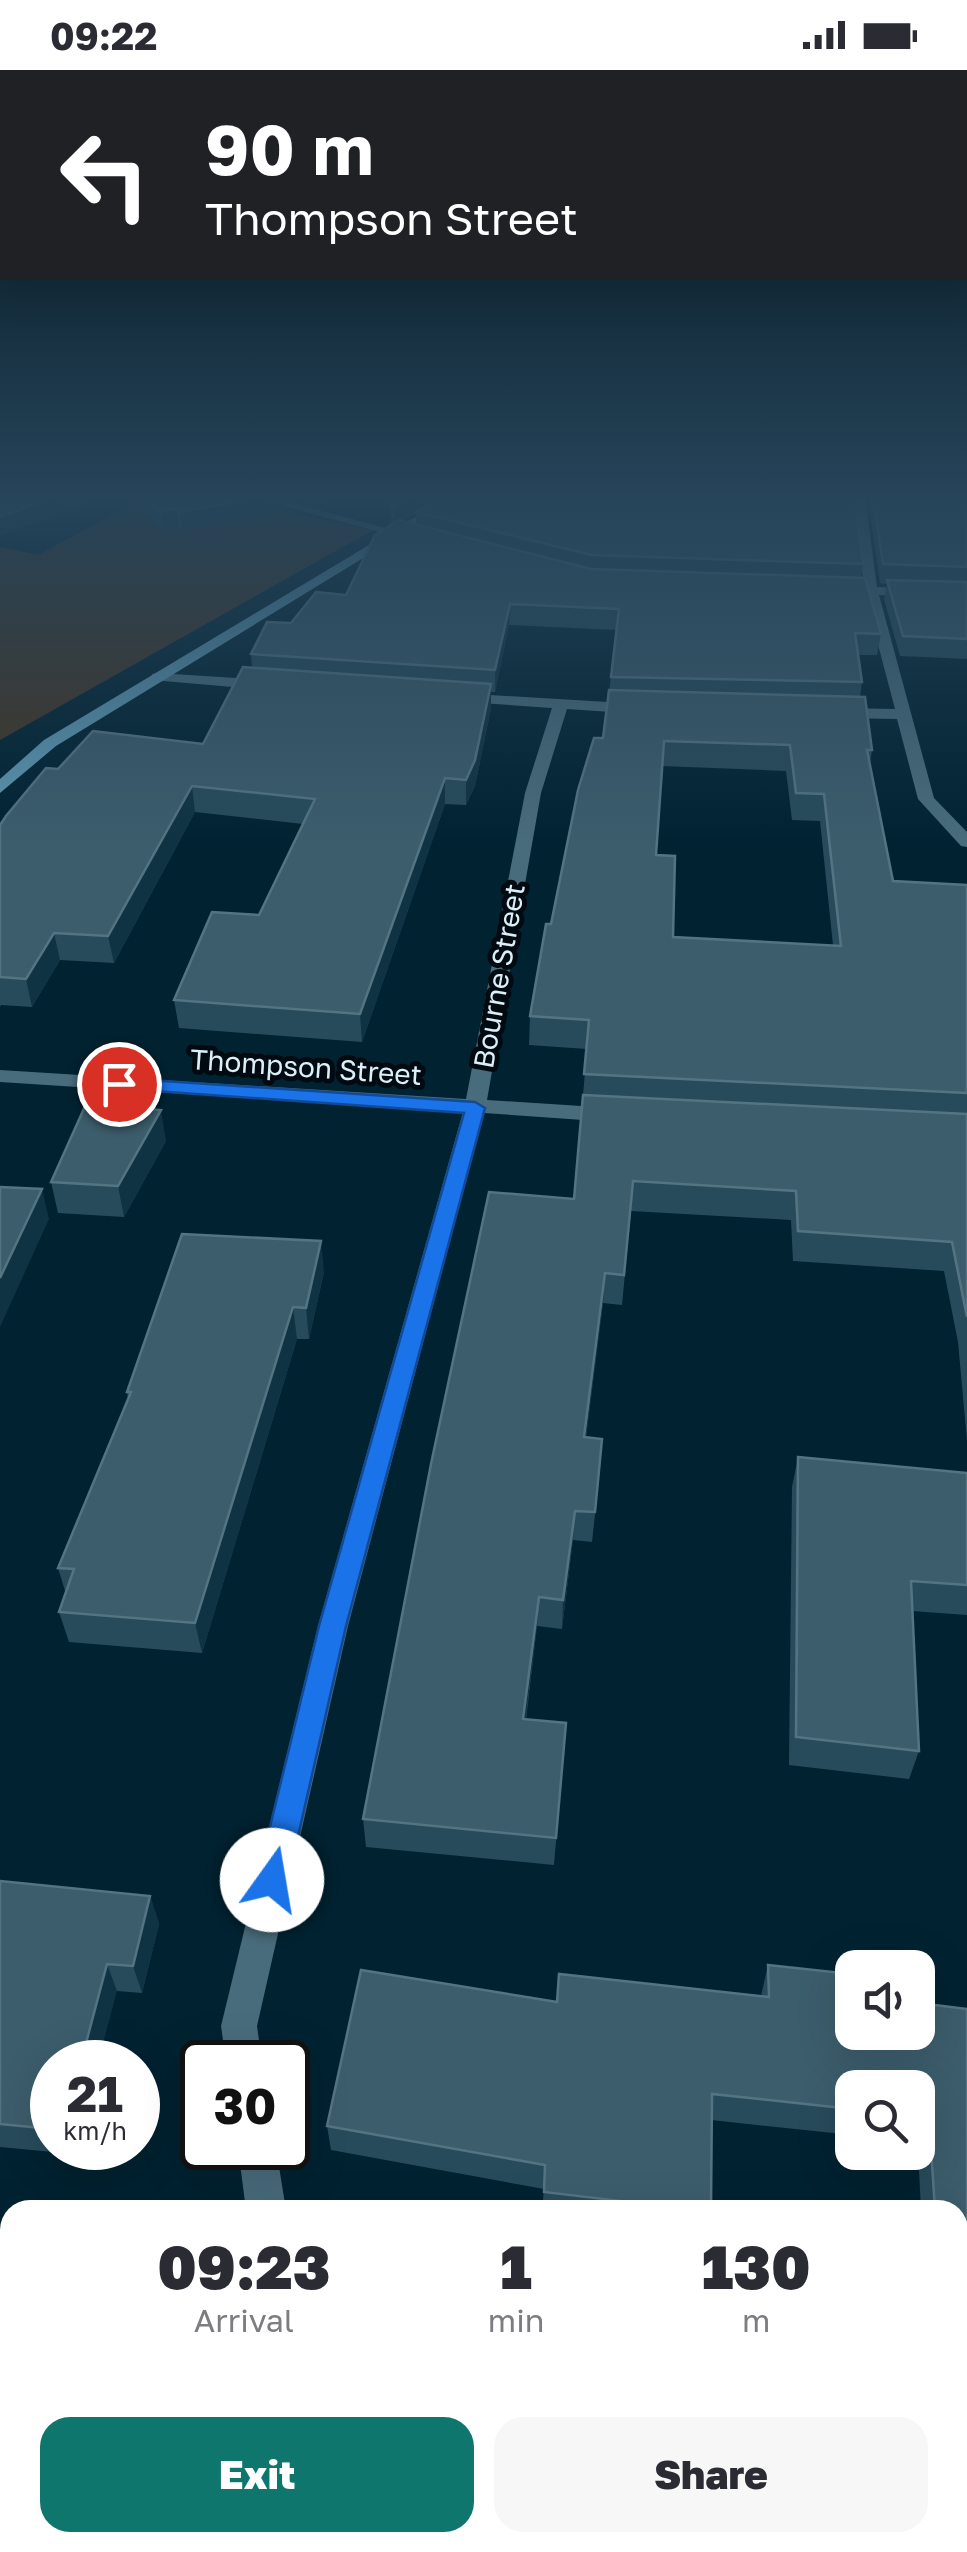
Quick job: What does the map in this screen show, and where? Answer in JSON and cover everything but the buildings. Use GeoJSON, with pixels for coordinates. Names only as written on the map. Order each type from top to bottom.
{"type":"FeatureCollection","features":[{"type":"Feature","properties":{"kind":"main road"},"geometry":{"type":"LineString","coordinates":[[0,788],[50,742],[264,613]]}},
{"type":"Feature","properties":{"kind":"street"},"geometry":{"type":"LineString","coordinates":[[877,613],[926,799],[967,842]]}},
{"type":"Feature","properties":{"kind":"street"},"geometry":{"type":"LineString","coordinates":[[158,677],[292,686]]}},
{"type":"Feature","properties":{"kind":"street"},"geometry":{"type":"LineString","coordinates":[[445,697],[664,709]]}},
{"type":"Feature","properties":{"kind":"street","name":"Bourne Street"},"geometry":{"type":"LineString","coordinates":[[241,2040],[239,2026],[332,1626],[475,1108],[530,810],[560,705]]}},
{"type":"Feature","properties":{"kind":"street"},"geometry":{"type":"LineString","coordinates":[[822,713],[902,714]]}},
{"type":"Feature","properties":{"kind":"street","name":"Thompson Street"},"geometry":{"type":"LineString","coordinates":[[0,1076],[632,1116]]}},
{"type":"Feature","properties":{"kind":"street"},"geometry":{"type":"LineString","coordinates":[[260,2170],[265,2200]]}},
{"type":"Feature","properties":{"kind":"shaded area"},"geometry":{"type":"Polygon","coordinates":[[[0,613],[226,613],[0,740],[0,613]]]}},
{"type":"Feature","properties":{"kind":"route"},"geometry":{"type":"LineString","coordinates":[[119,1084],[475,1108],[332,1626],[272,1880]]}}]}
